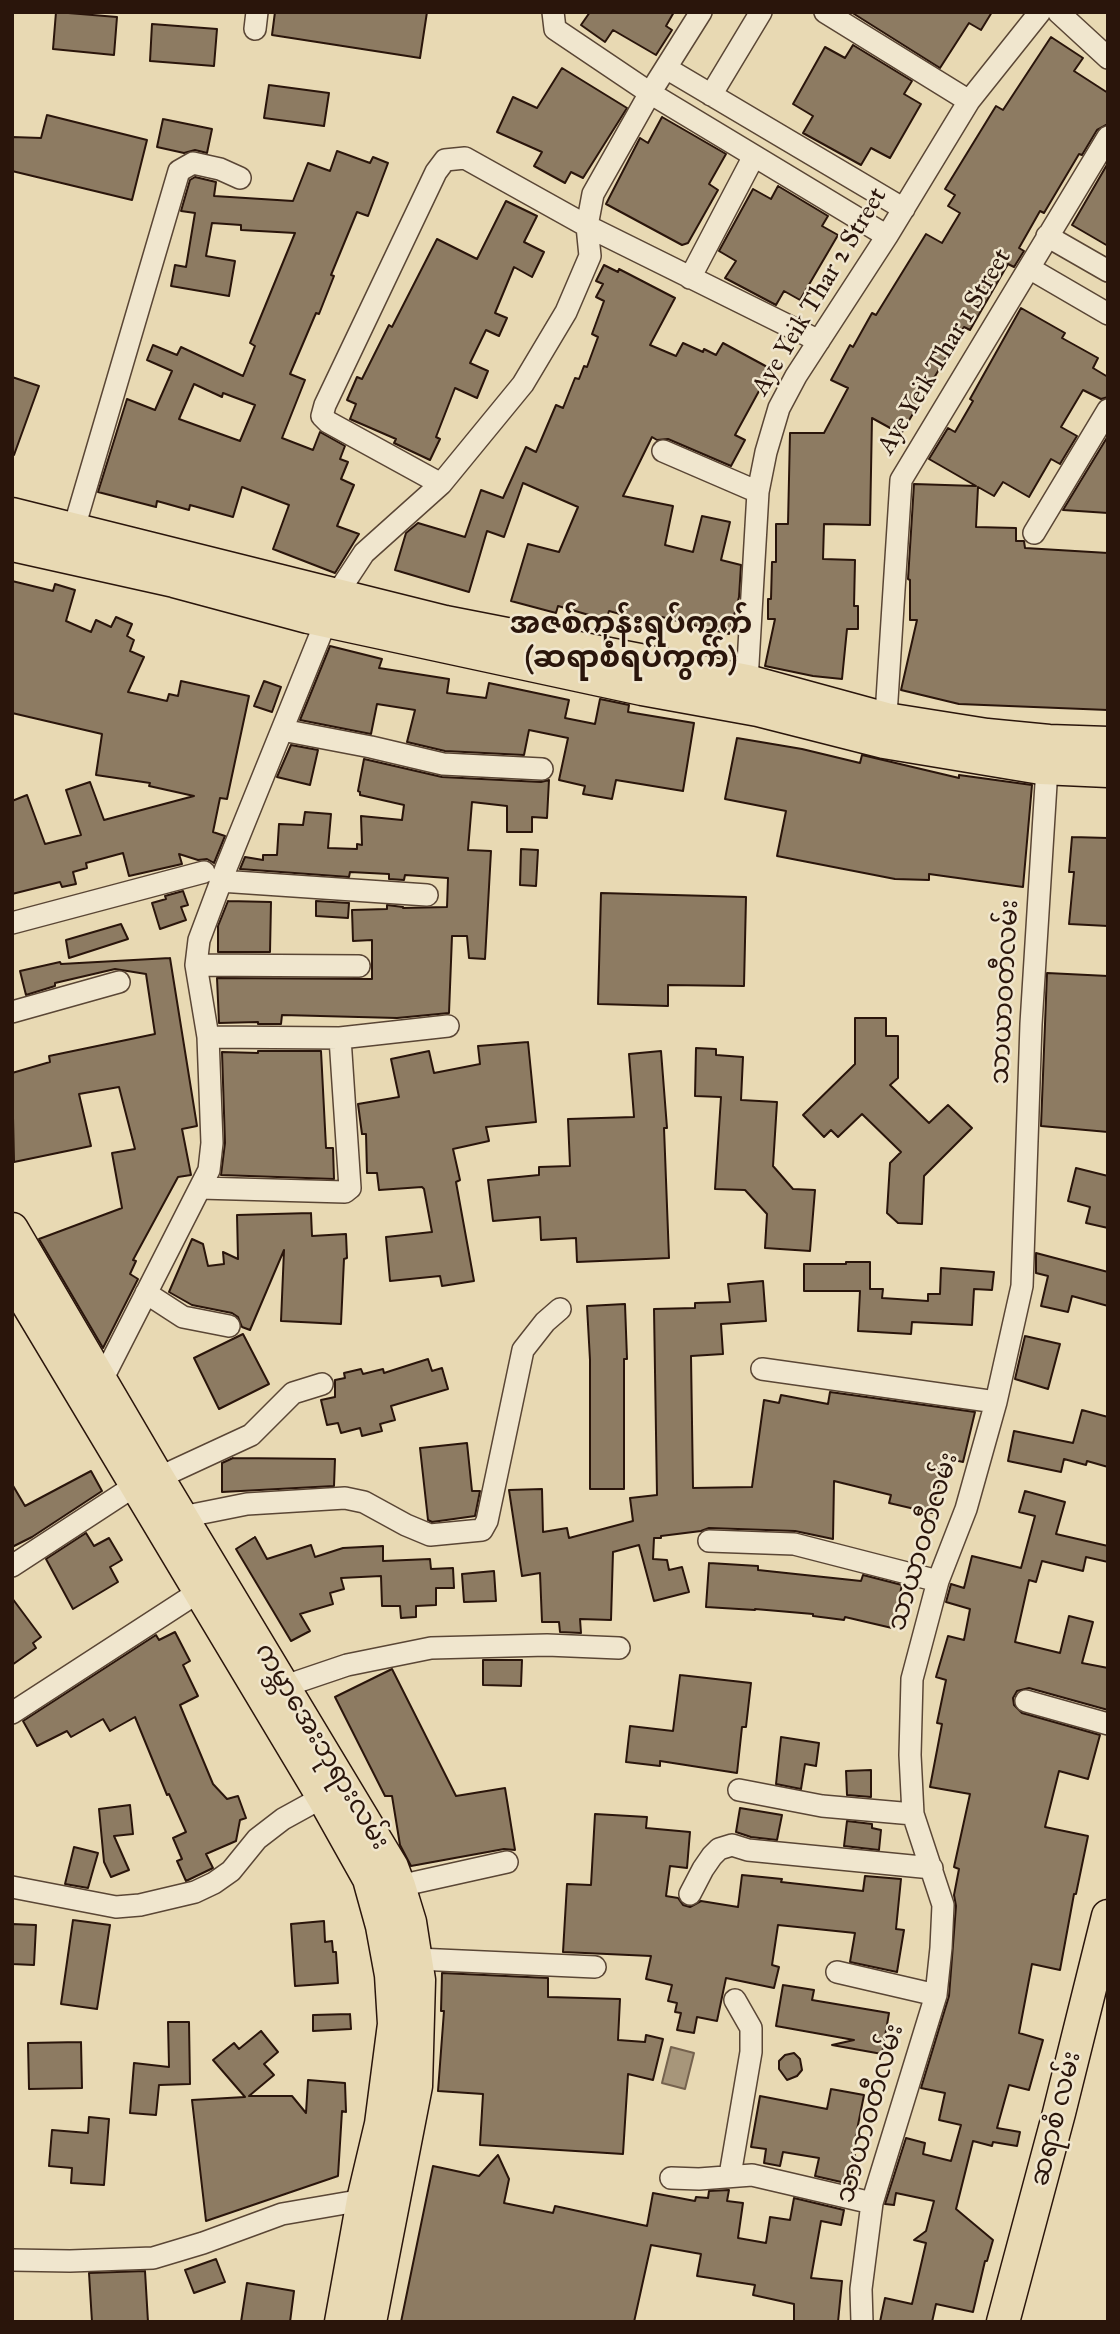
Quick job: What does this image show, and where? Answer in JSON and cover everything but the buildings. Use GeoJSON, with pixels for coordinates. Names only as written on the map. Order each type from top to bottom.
{"type":"FeatureCollection","features":[{"type":"Feature","properties":{"kind":"main road"},"geometry":{"type":"LineString","coordinates":[[12,514],[71,543],[331,607],[642,689],[758,710],[1048,755],[1108,771]]}},
{"type":"Feature","properties":{"kind":"main road"},"geometry":{"type":"LineString","coordinates":[[12,545],[71,543]]}},
{"type":"Feature","properties":{"kind":"main road"},"geometry":{"type":"LineString","coordinates":[[331,607],[445,622],[747,681],[885,730]]}},
{"type":"Feature","properties":{"kind":"main road"},"geometry":{"type":"LineString","coordinates":[[1048,755],[1108,743]]}},
{"type":"Feature","properties":{"kind":"main road","name":"ကမ္ဘာအေးဘုရားလမ်း"},"geometry":{"type":"LineString","coordinates":[[12,1229],[23,1288],[147,1481],[200,1591],[369,1879],[382,1926],[404,1967],[419,2033],[416,2086],[370,2322]]}},
{"type":"Feature","properties":{"kind":"main road"},"geometry":{"type":"LineString","coordinates":[[95,1402],[147,1481]]}},
{"type":"Feature","properties":{"kind":"main road","name":"ကမ္ဘာအေးဘုရားလမ်း"},"geometry":{"type":"LineString","coordinates":[[147,1481],[182,1517],[393,1867],[410,1923],[404,1967]]}},
{"type":"Feature","properties":{"kind":"main road","name":"ဆရာစံ လမ်း"},"geometry":{"type":"LineString","coordinates":[[1003,2322],[1108,1916]]}},
{"type":"Feature","properties":{"kind":"main road"},"geometry":{"type":"LineString","coordinates":[[341,2322],[363,2200],[382,2124],[404,1967]]}},
{"type":"Feature","properties":{"kind":"street"},"geometry":{"type":"LineString","coordinates":[[553,12],[555,29],[650,93],[887,236]]}},
{"type":"Feature","properties":{"kind":"street"},"geometry":{"type":"LineString","coordinates":[[95,1402],[146,1293],[209,1170],[212,1143],[208,1037],[196,965],[212,877],[282,730],[331,607],[365,553],[441,484],[523,384],[566,312],[590,256],[587,226],[593,194],[650,93],[701,12]]}},
{"type":"Feature","properties":{"kind":"street"},"geometry":{"type":"LineString","coordinates":[[712,95],[761,12]]}},
{"type":"Feature","properties":{"kind":"street"},"geometry":{"type":"LineString","coordinates":[[825,12],[969,101]]}},
{"type":"Feature","properties":{"kind":"street","name":"Aye Yeik Thar 2 Street"},"geometry":{"type":"LineString","coordinates":[[747,681],[758,492],[779,408],[969,101],[1040,12]]}},
{"type":"Feature","properties":{"kind":"street"},"geometry":{"type":"LineString","coordinates":[[1058,12],[1108,58]]}},
{"type":"Feature","properties":{"kind":"street"},"geometry":{"type":"LineString","coordinates":[[666,68],[904,209]]}},
{"type":"Feature","properties":{"kind":"street","name":"Aye Yeik Thar 1 Street"},"geometry":{"type":"LineString","coordinates":[[885,730],[901,480],[1108,136]]}},
{"type":"Feature","properties":{"kind":"street"},"geometry":{"type":"LineString","coordinates":[[690,278],[754,156]]}},
{"type":"Feature","properties":{"kind":"street"},"geometry":{"type":"LineString","coordinates":[[441,484],[328,422],[322,416],[436,172],[445,160],[465,158],[587,226],[818,341]]}},
{"type":"Feature","properties":{"kind":"street"},"geometry":{"type":"LineString","coordinates":[[71,543],[179,171],[193,163],[213,167],[240,178]]}},
{"type":"Feature","properties":{"kind":"street"},"geometry":{"type":"LineString","coordinates":[[1047,236],[1108,271]]}},
{"type":"Feature","properties":{"kind":"street"},"geometry":{"type":"LineString","coordinates":[[1029,268],[1108,313]]}},
{"type":"Feature","properties":{"kind":"street"},"geometry":{"type":"LineString","coordinates":[[1034,533],[1108,411]]}},
{"type":"Feature","properties":{"kind":"street"},"geometry":{"type":"LineString","coordinates":[[663,451],[758,492]]}},
{"type":"Feature","properties":{"kind":"street"},"geometry":{"type":"LineString","coordinates":[[282,730],[443,764],[542,769]]}},
{"type":"Feature","properties":{"kind":"street","name":"သာယာဝတီလမ်း"},"geometry":{"type":"LineString","coordinates":[[862,2322],[862,2289],[872,2203],[936,1995],[943,1905],[913,1814],[910,1755],[912,1679],[938,1581],[966,1509],[996,1402],[1023,1286],[1031,1024],[1048,755]]}},
{"type":"Feature","properties":{"kind":"street"},"geometry":{"type":"LineString","coordinates":[[12,923],[212,877],[427,895]]}},
{"type":"Feature","properties":{"kind":"street"},"geometry":{"type":"LineString","coordinates":[[196,965],[359,966]]}},
{"type":"Feature","properties":{"kind":"street"},"geometry":{"type":"LineString","coordinates":[[12,1012],[119,982]]}},
{"type":"Feature","properties":{"kind":"street"},"geometry":{"type":"LineString","coordinates":[[208,1037],[340,1038],[448,1026]]}},
{"type":"Feature","properties":{"kind":"street"},"geometry":{"type":"LineString","coordinates":[[201,1188],[345,1192],[350,1188],[340,1038]]}},
{"type":"Feature","properties":{"kind":"street"},"geometry":{"type":"LineString","coordinates":[[146,1293],[183,1317],[229,1326]]}},
{"type":"Feature","properties":{"kind":"street"},"geometry":{"type":"LineString","coordinates":[[182,1517],[247,1504],[345,1498],[364,1502],[430,1535],[482,1530],[487,1521],[523,1350],[545,1322],[560,1309]]}},
{"type":"Feature","properties":{"kind":"street"},"geometry":{"type":"LineString","coordinates":[[762,1369],[996,1402]]}},
{"type":"Feature","properties":{"kind":"street"},"geometry":{"type":"LineString","coordinates":[[12,1566],[147,1481],[251,1435],[293,1393],[322,1384]]}},
{"type":"Feature","properties":{"kind":"street"},"geometry":{"type":"LineString","coordinates":[[709,1541],[794,1544],[938,1581]]}},
{"type":"Feature","properties":{"kind":"street"},"geometry":{"type":"LineString","coordinates":[[12,1713],[200,1591]]}},
{"type":"Feature","properties":{"kind":"street"},"geometry":{"type":"LineString","coordinates":[[285,1686],[346,1665],[431,1648],[619,1648]]}},
{"type":"Feature","properties":{"kind":"street"},"geometry":{"type":"LineString","coordinates":[[1026,1701],[1108,1724]]}},
{"type":"Feature","properties":{"kind":"street"},"geometry":{"type":"LineString","coordinates":[[739,1790],[822,1806],[913,1814]]}},
{"type":"Feature","properties":{"kind":"street"},"geometry":{"type":"LineString","coordinates":[[12,1887],[116,1907],[140,1905],[195,1892],[214,1884],[231,1871],[257,1839],[283,1819],[323,1797]]}},
{"type":"Feature","properties":{"kind":"street"},"geometry":{"type":"LineString","coordinates":[[690,1894],[712,1856],[719,1849],[732,1845],[748,1850],[932,1868]]}},
{"type":"Feature","properties":{"kind":"street"},"geometry":{"type":"LineString","coordinates":[[399,1886],[507,1862]]}},
{"type":"Feature","properties":{"kind":"street"},"geometry":{"type":"LineString","coordinates":[[404,1967],[595,1967]]}},
{"type":"Feature","properties":{"kind":"street"},"geometry":{"type":"LineString","coordinates":[[837,1972],[936,1995]]}},
{"type":"Feature","properties":{"kind":"street"},"geometry":{"type":"LineString","coordinates":[[730,2175],[751,2052],[751,2028],[735,2000]]}},
{"type":"Feature","properties":{"kind":"street"},"geometry":{"type":"LineString","coordinates":[[671,2178],[752,2175],[872,2203]]}},
{"type":"Feature","properties":{"kind":"street"},"geometry":{"type":"LineString","coordinates":[[12,2260],[70,2262],[153,2258],[282,2214],[363,2200]]}},
{"type":"Feature","properties":{"kind":"shaded area"},"geometry":{"type":"Polygon","coordinates":[[[671,2047],[694,2053],[685,2089],[662,2083],[671,2047]]]}},
{"type":"Feature","properties":{"kind":"district","name":"အဇစ်ကုန်းရပ်ကွက် (ဆရာစံရပ်ကွက်)"},"geometry":{"type":"Point","coordinates":[631,643]}}]}
